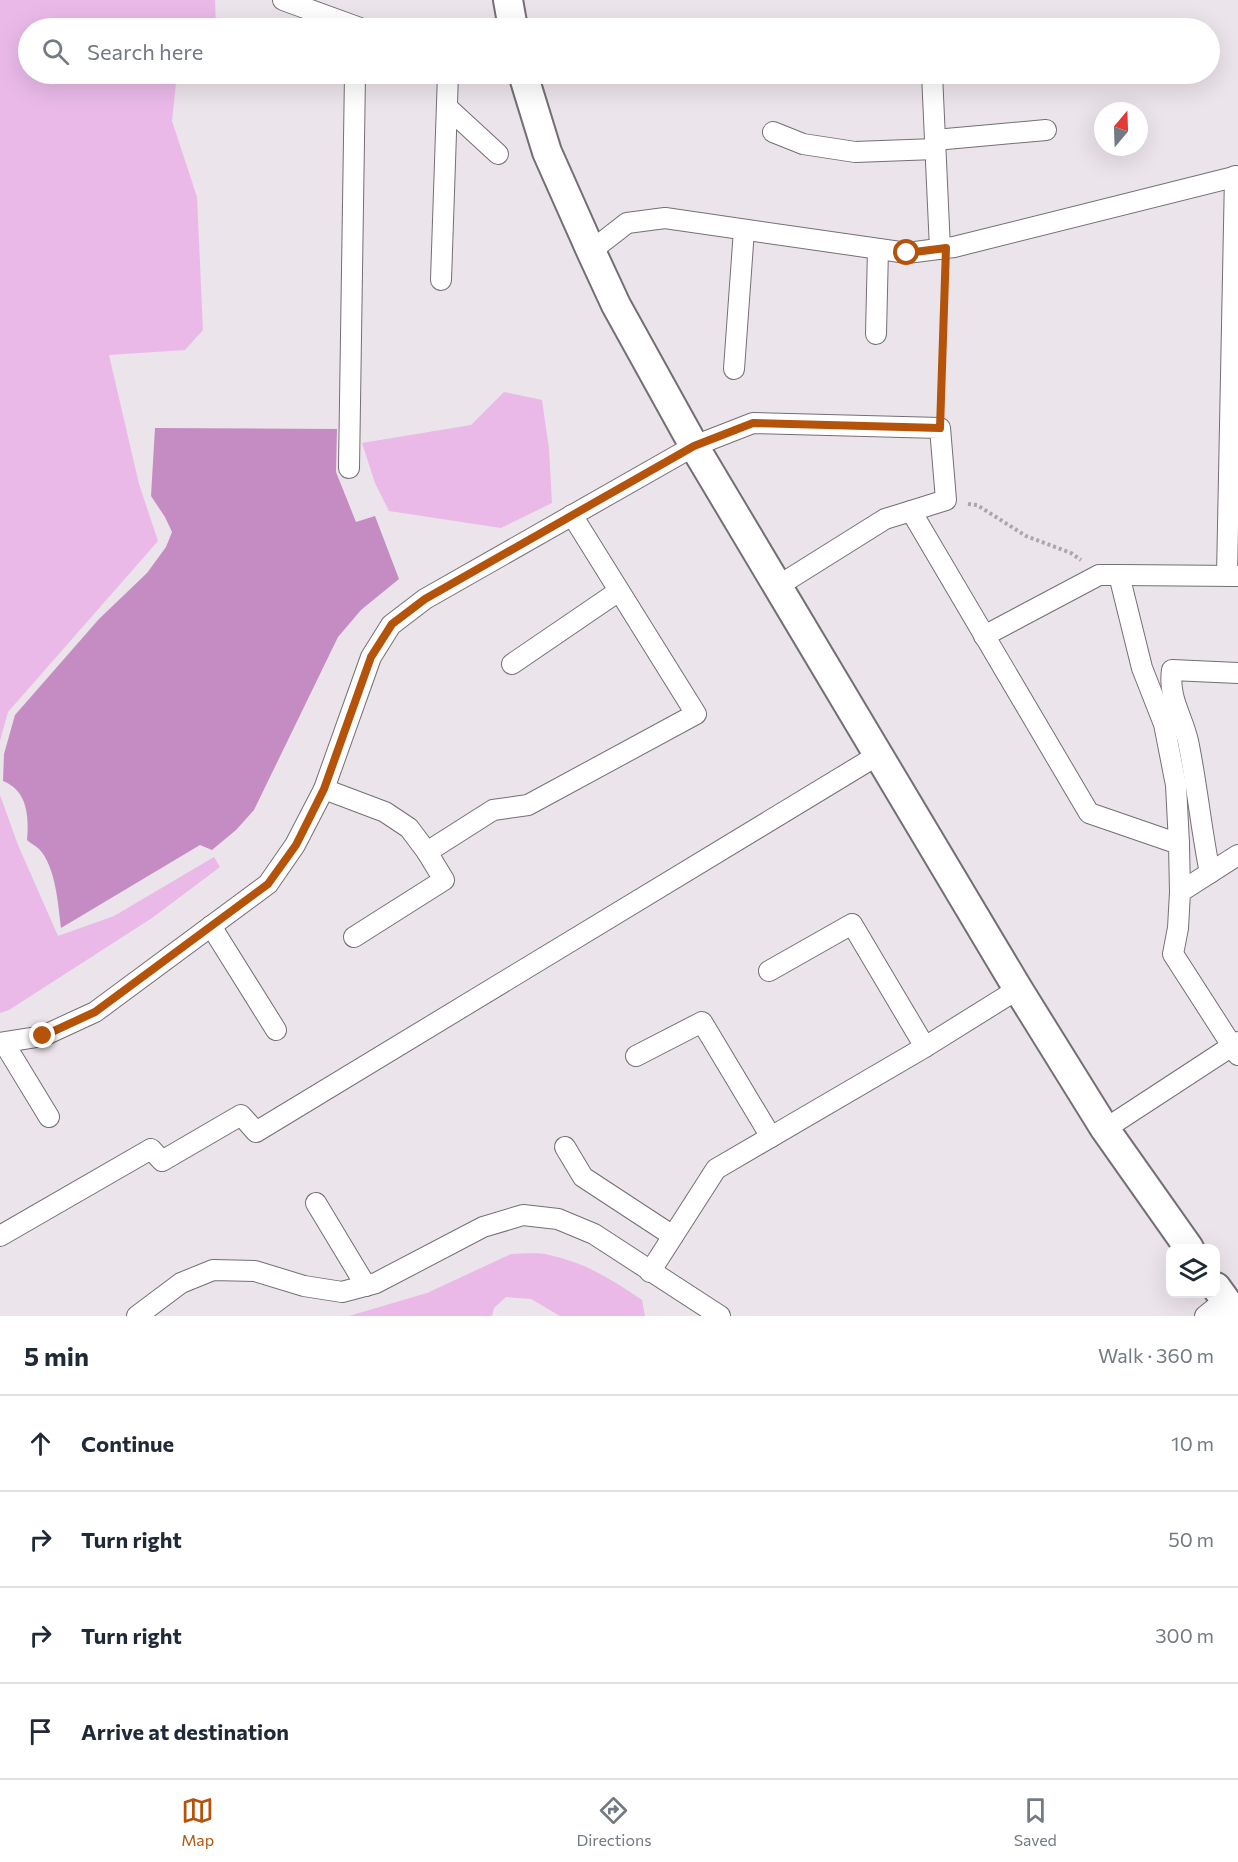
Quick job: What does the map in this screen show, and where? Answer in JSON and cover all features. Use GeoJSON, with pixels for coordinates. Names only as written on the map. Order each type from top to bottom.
{"type":"FeatureCollection","features":[{"type":"Feature","properties":{"kind":"street"},"geometry":{"type":"LineString","coordinates":[[283,0],[331,18]]}},
{"type":"Feature","properties":{"kind":"street"},"geometry":{"type":"LineString","coordinates":[[508,0],[511,18]]}},
{"type":"Feature","properties":{"kind":"street"},"geometry":{"type":"LineString","coordinates":[[349,468],[355,84]]}},
{"type":"Feature","properties":{"kind":"street"},"geometry":{"type":"LineString","coordinates":[[441,280],[448,84]]}},
{"type":"Feature","properties":{"kind":"street"},"geometry":{"type":"LineString","coordinates":[[526,84],[546,152],[616,305],[694,446],[1018,989],[1105,1129],[1186,1244]]}},
{"type":"Feature","properties":{"kind":"street"},"geometry":{"type":"LineString","coordinates":[[932,84],[943,248]]}},
{"type":"Feature","properties":{"kind":"street"},"geometry":{"type":"LineString","coordinates":[[447,107],[498,154]]}},
{"type":"Feature","properties":{"kind":"street"},"geometry":{"type":"LineString","coordinates":[[773,132],[803,144],[855,152],[935,145],[1046,129]]}},
{"type":"Feature","properties":{"kind":"street"},"geometry":{"type":"LineString","coordinates":[[591,251],[627,223],[665,218],[907,253],[943,248],[1236,176],[1232,576],[1099,575],[984,636]]}},
{"type":"Feature","properties":{"kind":"street"},"geometry":{"type":"LineString","coordinates":[[734,369],[744,230]]}},
{"type":"Feature","properties":{"kind":"street"},"geometry":{"type":"LineString","coordinates":[[876,334],[878,249]]}},
{"type":"Feature","properties":{"kind":"street"},"geometry":{"type":"LineString","coordinates":[[49,1117],[2,1043],[43,1036],[95,1012],[268,884],[296,845],[324,789],[371,657],[392,624],[425,599],[694,446],[753,423],[940,428],[946,500],[885,519],[778,586]]}},
{"type":"Feature","properties":{"kind":"street"},"geometry":{"type":"LineString","coordinates":[[911,511],[1089,813],[1179,844]]}},
{"type":"Feature","properties":{"kind":"street"},"geometry":{"type":"LineString","coordinates":[[427,852],[493,810],[528,805],[696,714],[572,515]]}},
{"type":"Feature","properties":{"kind":"street"},"geometry":{"type":"LineString","coordinates":[[1105,1129],[1236,1048],[1173,954],[1178,928],[1180,892],[1176,785],[1164,724],[1142,668],[1119,575]]}},
{"type":"Feature","properties":{"kind":"street"},"geometry":{"type":"LineString","coordinates":[[512,664],[619,591]]}},
{"type":"Feature","properties":{"kind":"street"},"geometry":{"type":"LineString","coordinates":[[1210,873],[1188,740],[1170,686],[1172,670],[1238,673]]}},
{"type":"Feature","properties":{"kind":"street"},"geometry":{"type":"LineString","coordinates":[[0,1236],[150,1149],[162,1161],[241,1115],[256,1132],[878,755]]}},
{"type":"Feature","properties":{"kind":"street"},"geometry":{"type":"LineString","coordinates":[[324,789],[385,812],[409,828],[444,880],[354,937]]}},
{"type":"Feature","properties":{"kind":"street"},"geometry":{"type":"LineString","coordinates":[[1180,892],[1238,855]]}},
{"type":"Feature","properties":{"kind":"street"},"geometry":{"type":"LineString","coordinates":[[769,971],[852,924],[925,1047]]}},
{"type":"Feature","properties":{"kind":"street"},"geometry":{"type":"LineString","coordinates":[[211,926],[276,1030]]}},
{"type":"Feature","properties":{"kind":"street"},"geometry":{"type":"LineString","coordinates":[[650,1272],[716,1169],[925,1047],[1018,989]]}},
{"type":"Feature","properties":{"kind":"street"},"geometry":{"type":"LineString","coordinates":[[636,1056],[702,1022],[771,1137]]}},
{"type":"Feature","properties":{"kind":"street"},"geometry":{"type":"LineString","coordinates":[[565,1146],[583,1177],[673,1236]]}},
{"type":"Feature","properties":{"kind":"street"},"geometry":{"type":"LineString","coordinates":[[316,1203],[366,1286]]}},
{"type":"Feature","properties":{"kind":"street"},"geometry":{"type":"LineString","coordinates":[[136,1316],[182,1283],[213,1270],[255,1271],[304,1286],[342,1292],[366,1286],[376,1283],[483,1227],[523,1215],[558,1219],[594,1234],[720,1316]]}},
{"type":"Feature","properties":{"kind":"path"},"geometry":{"type":"LineString","coordinates":[[940,428],[943,248]]}},
{"type":"Feature","properties":{"kind":"path"},"geometry":{"type":"LineString","coordinates":[[946,500],[977,505],[1026,536],[1071,553],[1099,575]]}},
{"type":"Feature","properties":{"kind":"shaded area"},"geometry":{"type":"Polygon","coordinates":[[[0,0],[215,0],[216,18],[18,18],[18,84],[176,84],[172,121],[197,197],[203,330],[185,350],[109,355],[139,484],[158,541],[8,712],[0,741],[0,0]]]}},
{"type":"Feature","properties":{"kind":"shaded area"},"geometry":{"type":"Polygon","coordinates":[[[504,392],[542,400],[549,449],[552,503],[501,528],[389,511],[375,483],[362,443],[471,425],[504,392]]]}},
{"type":"Feature","properties":{"kind":"shaded area"},"geometry":{"type":"Polygon","coordinates":[[[155,428],[337,429],[336,472],[356,522],[375,516],[399,579],[361,610],[338,637],[254,810],[236,830],[212,850],[200,845],[61,928],[53,876],[45,857],[27,840],[28,822],[22,798],[18,791],[3,781],[4,754],[15,715],[99,619],[147,573],[166,547],[172,532],[151,496],[155,428]]]}},
{"type":"Feature","properties":{"kind":"shaded area"},"geometry":{"type":"Polygon","coordinates":[[[0,795],[18,845],[58,936],[114,916],[214,857],[220,867],[152,918],[9,1010],[0,1013],[0,795]]]}},
{"type":"Feature","properties":{"kind":"shaded area"},"geometry":{"type":"Polygon","coordinates":[[[511,1254],[544,1254],[586,1267],[642,1300],[645,1316],[560,1316],[531,1299],[506,1297],[494,1308],[492,1316],[349,1316],[427,1293],[511,1254]]]}},
{"type":"Feature","properties":{"kind":"route"},"geometry":{"type":"LineString","coordinates":[[43,1036],[95,1012],[268,884],[296,845],[324,789],[371,657],[392,624],[425,599],[694,446],[753,423],[940,428],[946,248],[907,253]]}}]}
